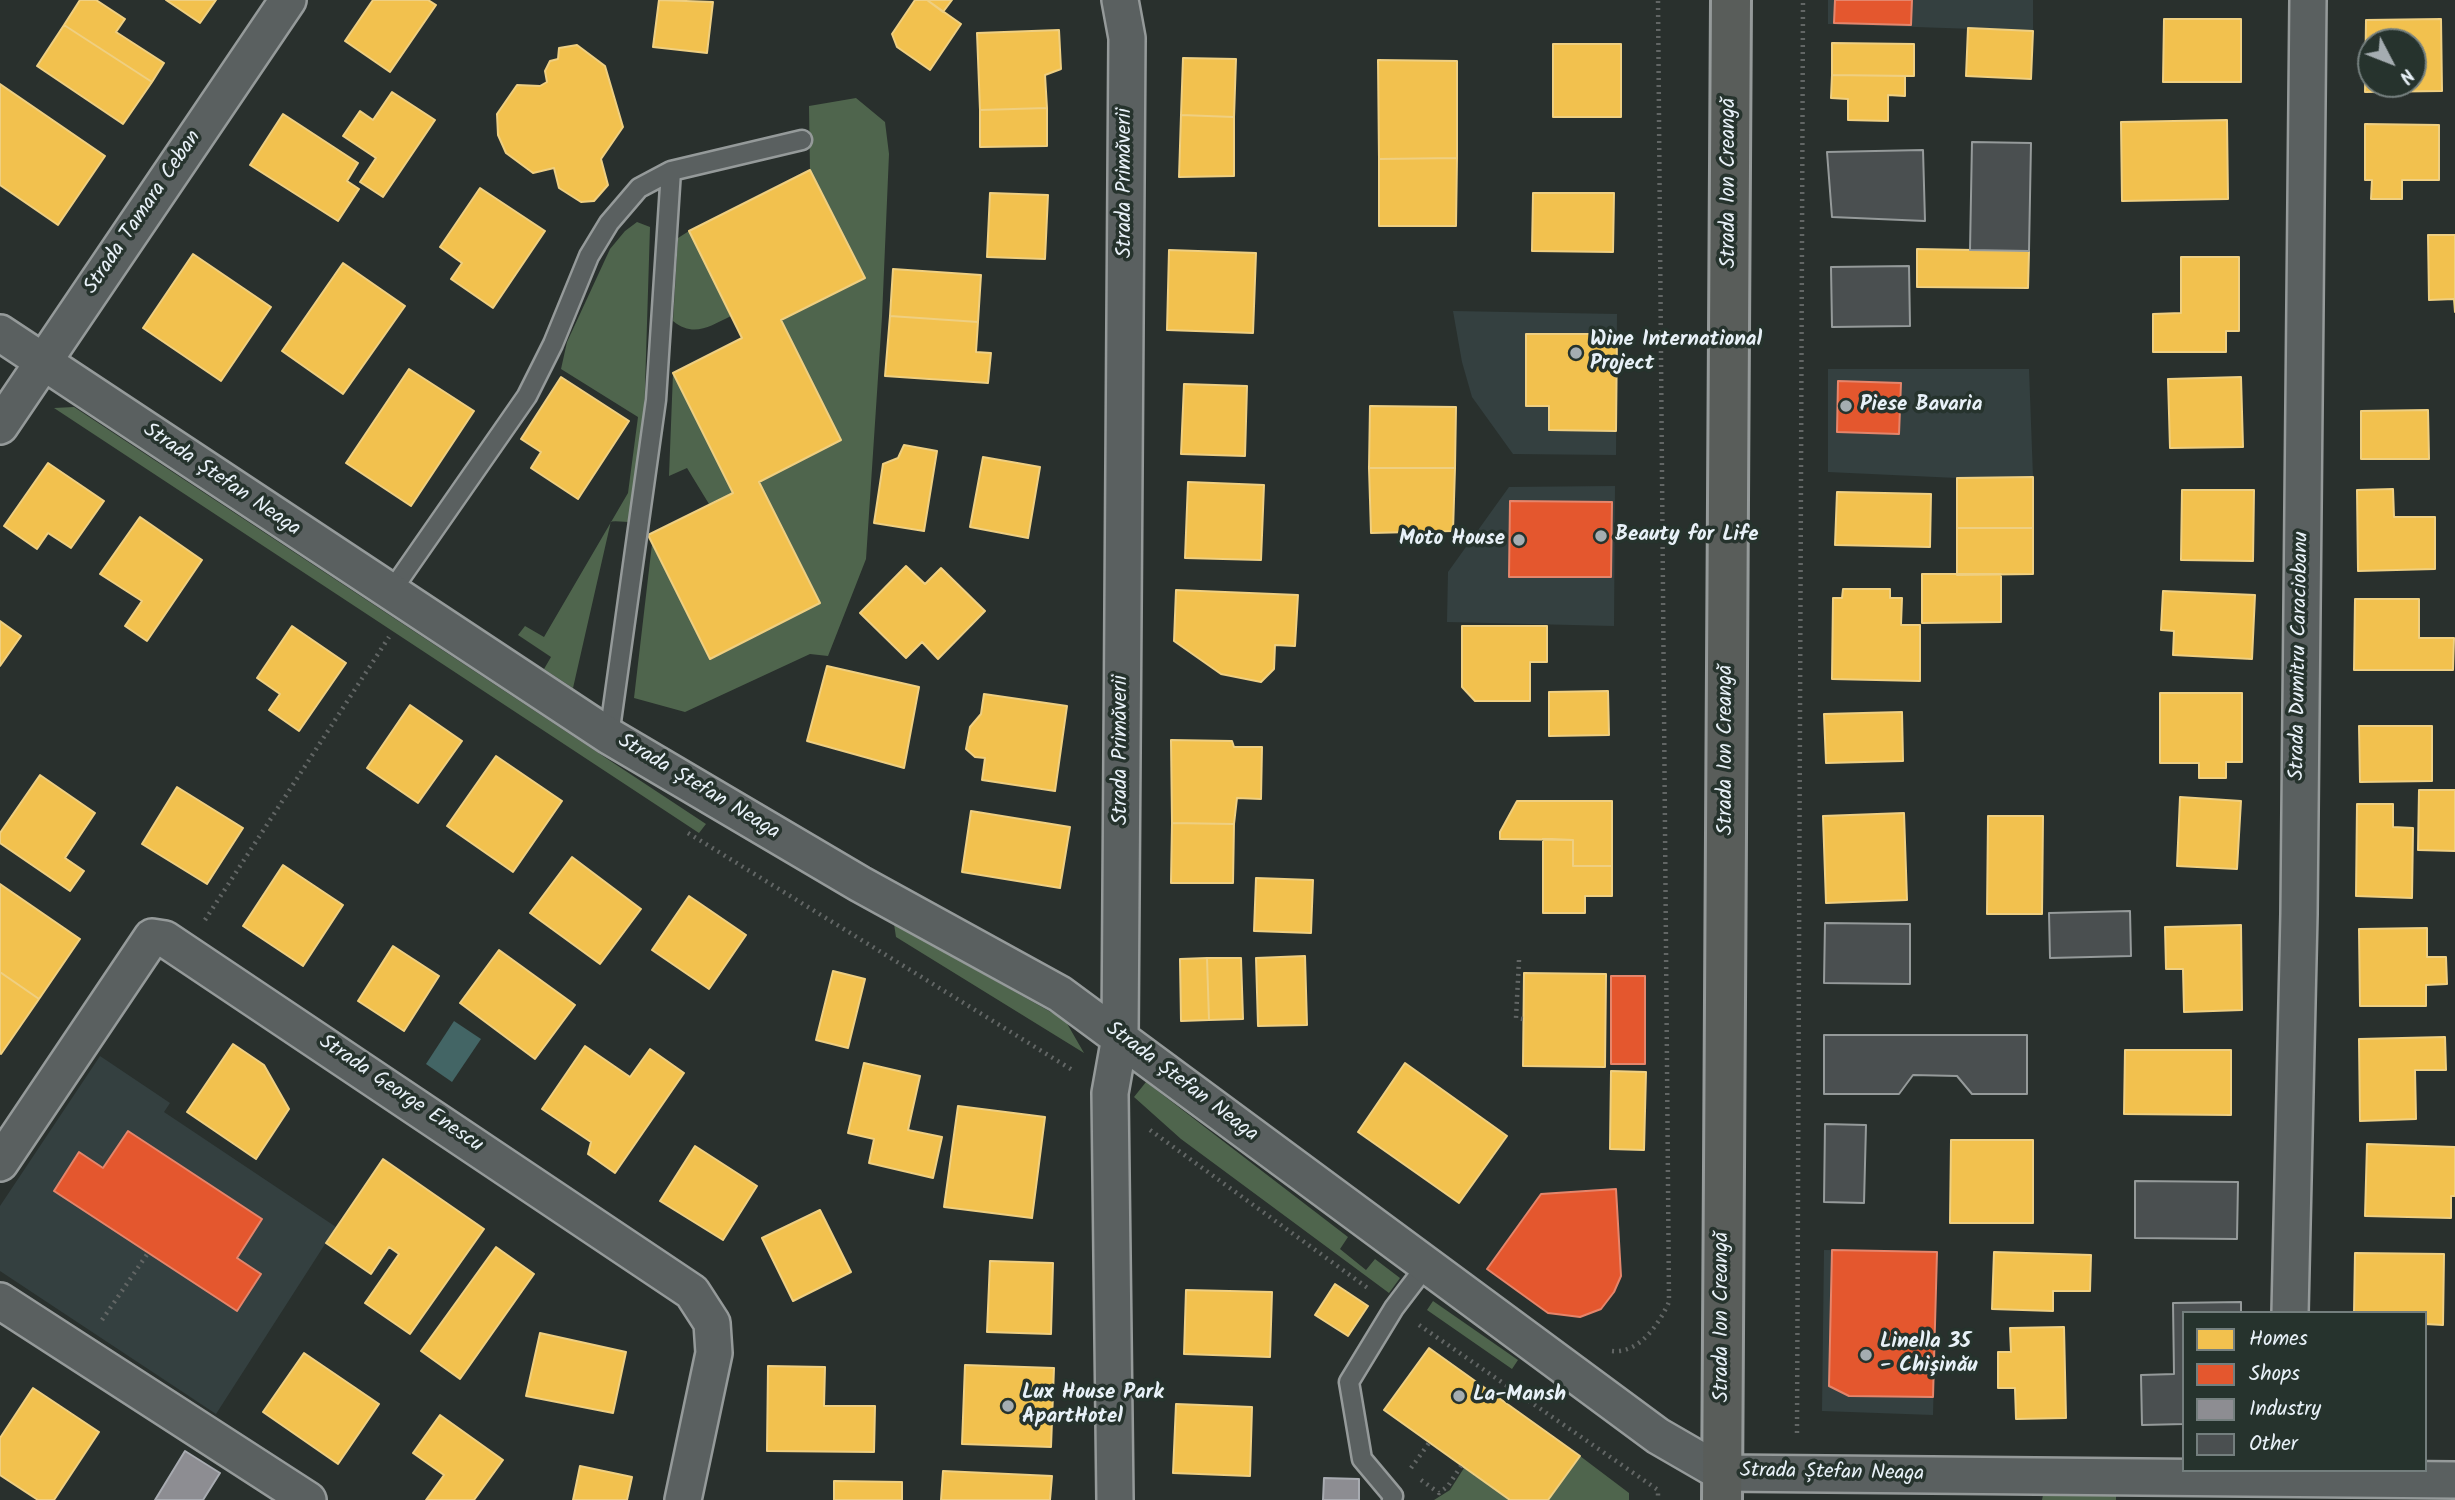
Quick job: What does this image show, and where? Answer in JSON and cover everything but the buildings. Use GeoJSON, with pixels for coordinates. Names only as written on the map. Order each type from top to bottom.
{"type":"FeatureCollection","features":[{"type":"Feature","properties":{"kind":"main road","name":"Strada Ion Creangă"},"geometry":{"type":"LineString","coordinates":[[1722,1486],[1731,0]]}},
{"type":"Feature","properties":{"kind":"street","name":"Strada Tamara Ceban"},"geometry":{"type":"LineString","coordinates":[[0,426],[288,0]]}},
{"type":"Feature","properties":{"kind":"street","name":"Strada Primăverii"},"geometry":{"type":"LineString","coordinates":[[1115,1500],[1110,1093],[1120,1038],[1127,37],[1120,0]]}},
{"type":"Feature","properties":{"kind":"street","name":"Strada Dumitru Caraciobanu"},"geometry":{"type":"LineString","coordinates":[[2290,1311],[2299,914],[2308,0]]}},
{"type":"Feature","properties":{"kind":"street","name":"Strada Ștefan Neaga"},"geometry":{"type":"LineString","coordinates":[[0,333],[609,736],[860,884],[1060,994],[1722,1486],[2286,1474],[2455,1479]]}},
{"type":"Feature","properties":{"kind":"street","name":"Strada George Enescu"},"geometry":{"type":"LineString","coordinates":[[0,1163],[152,937],[165,939],[186,950],[692,1292],[712,1323],[714,1353],[683,1500]]}},
{"type":"Feature","properties":{"kind":"street"},"geometry":{"type":"LineString","coordinates":[[0,1301],[308,1500]]}},
{"type":"Feature","properties":{"kind":"lane"},"geometry":{"type":"LineString","coordinates":[[390,593],[527,396],[553,344],[589,256],[609,223],[639,188],[671,171],[802,140]]}},
{"type":"Feature","properties":{"kind":"lane"},"geometry":{"type":"LineString","coordinates":[[609,736],[656,400],[671,171]]}},
{"type":"Feature","properties":{"kind":"lane"},"geometry":{"type":"LineString","coordinates":[[1392,1500],[1393,1496],[1362,1459],[1349,1382],[1394,1308],[1426,1266]]}},
{"type":"Feature","properties":{"kind":"path"},"geometry":{"type":"LineString","coordinates":[[1601,1350],[1622,1352],[1642,1340],[1659,1323],[1669,1302],[1658,0]]}},
{"type":"Feature","properties":{"kind":"path"},"geometry":{"type":"LineString","coordinates":[[1797,1434],[1803,0]]}},
{"type":"Feature","properties":{"kind":"path"},"geometry":{"type":"LineString","coordinates":[[186,950],[389,636],[401,643]]}},
{"type":"Feature","properties":{"kind":"path"},"geometry":{"type":"LineString","coordinates":[[677,826],[1110,1093],[1149,1129],[1394,1308],[1658,1490],[1658,1500]]}},
{"type":"Feature","properties":{"kind":"path"},"geometry":{"type":"LineString","coordinates":[[1519,960],[1516,1018],[1523,1019]]}},
{"type":"Feature","properties":{"kind":"path"},"geometry":{"type":"LineString","coordinates":[[80,1352],[148,1252]]}},
{"type":"Feature","properties":{"kind":"path"},"geometry":{"type":"LineString","coordinates":[[1419,1479],[1439,1493],[1448,1486],[1461,1466]]}},
{"type":"Feature","properties":{"kind":"shaded area"},"geometry":{"type":"Polygon","coordinates":[[[1828,0],[2033,0],[2033,31],[1828,24],[1828,0]]]}},
{"type":"Feature","properties":{"kind":"shaded area"},"geometry":{"type":"Polygon","coordinates":[[[1453,311],[1617,314],[1616,455],[1513,454],[1472,397],[1462,362],[1453,311]]]}},
{"type":"Feature","properties":{"kind":"shaded area"},"geometry":{"type":"Polygon","coordinates":[[[1828,369],[2029,369],[2033,477],[1957,478],[1828,472],[1828,369]]]}},
{"type":"Feature","properties":{"kind":"shaded area"},"geometry":{"type":"Polygon","coordinates":[[[1615,486],[1614,626],[1447,622],[1448,572],[1509,487],[1615,486]]]}},
{"type":"Feature","properties":{"kind":"shaded area"},"geometry":{"type":"Polygon","coordinates":[[[100,1056],[170,1103],[164,1112],[336,1227],[216,1414],[0,1271],[0,1206],[100,1056]]]}},
{"type":"Feature","properties":{"kind":"shaded area"},"geometry":{"type":"Polygon","coordinates":[[[1824,1250],[1937,1252],[1933,1415],[1822,1411],[1824,1250]]]}},
{"type":"Feature","properties":{"kind":"green space"},"geometry":{"type":"Polygon","coordinates":[[[856,98],[885,122],[889,154],[882,317],[866,559],[828,656],[810,654],[685,712],[634,698],[652,544],[710,658],[820,603],[759,482],[841,440],[781,320],[865,278],[810,170],[809,106],[856,98]]]}},
{"type":"Feature","properties":{"kind":"green space"},"geometry":{"type":"Polygon","coordinates":[[[637,222],[650,227],[644,420],[629,522],[612,521],[628,493],[638,417],[561,369],[567,342],[610,249],[625,231],[637,222]]]}},
{"type":"Feature","properties":{"kind":"green space"},"geometry":{"type":"Polygon","coordinates":[[[689,231],[731,316],[695,330],[673,321],[678,238],[689,231]]]}},
{"type":"Feature","properties":{"kind":"green space"},"geometry":{"type":"Polygon","coordinates":[[[673,373],[733,493],[709,504],[687,468],[669,476],[673,373]]]}},
{"type":"Feature","properties":{"kind":"green space"},"geometry":{"type":"Polygon","coordinates":[[[74,407],[706,824],[699,833],[54,408],[74,407]]]}},
{"type":"Feature","properties":{"kind":"green space"},"geometry":{"type":"Polygon","coordinates":[[[611,523],[573,688],[544,669],[551,657],[518,635],[525,626],[544,637],[611,523]]]}},
{"type":"Feature","properties":{"kind":"green space"},"geometry":{"type":"Polygon","coordinates":[[[894,924],[1065,1020],[1084,1053],[896,937],[894,924]]]}},
{"type":"Feature","properties":{"kind":"green space"},"geometry":{"type":"Polygon","coordinates":[[[1146,1082],[1348,1237],[1340,1249],[1366,1270],[1375,1259],[1400,1278],[1389,1293],[1181,1139],[1134,1097],[1146,1082]]]}},
{"type":"Feature","properties":{"kind":"green space"},"geometry":{"type":"Polygon","coordinates":[[[1433,1301],[1518,1360],[1512,1369],[1427,1310],[1433,1301]]]}},
{"type":"Feature","properties":{"kind":"green space"},"geometry":{"type":"Polygon","coordinates":[[[1580,1456],[1629,1493],[1629,1500],[1548,1500],[1580,1456]]]}},
{"type":"Feature","properties":{"kind":"green space"},"geometry":{"type":"Polygon","coordinates":[[[1464,1468],[1510,1500],[1434,1500],[1450,1490],[1464,1468]]]}},
{"type":"Feature","properties":{"kind":"green space"},"geometry":{"type":"Polygon","coordinates":[[[2043,1495],[2116,1495],[2116,1500],[2042,1500],[2043,1495]]]}},
{"type":"Feature","properties":{"kind":"water"},"geometry":{"type":"Polygon","coordinates":[[[454,1021],[481,1039],[452,1082],[426,1064],[454,1021]]]}},
{"type":"Feature","properties":{"kind":"place","name":"Wine International Project"},"geometry":{"type":"Point","coordinates":[1576,353]}},
{"type":"Feature","properties":{"kind":"place","name":"Piese Bavaria"},"geometry":{"type":"Point","coordinates":[1846,406]}},
{"type":"Feature","properties":{"kind":"place","name":"Beauty for Life"},"geometry":{"type":"Point","coordinates":[1601,536]}},
{"type":"Feature","properties":{"kind":"place","name":"Moto House"},"geometry":{"type":"Point","coordinates":[1519,540]}},
{"type":"Feature","properties":{"kind":"place","name":"Linella 35 - Chișinău"},"geometry":{"type":"Point","coordinates":[1866,1355]}},
{"type":"Feature","properties":{"kind":"place","name":"La-Mansh"},"geometry":{"type":"Point","coordinates":[1459,1396]}},
{"type":"Feature","properties":{"kind":"place","name":"Lux House Park ApartHotel"},"geometry":{"type":"Point","coordinates":[1008,1406]}}]}
